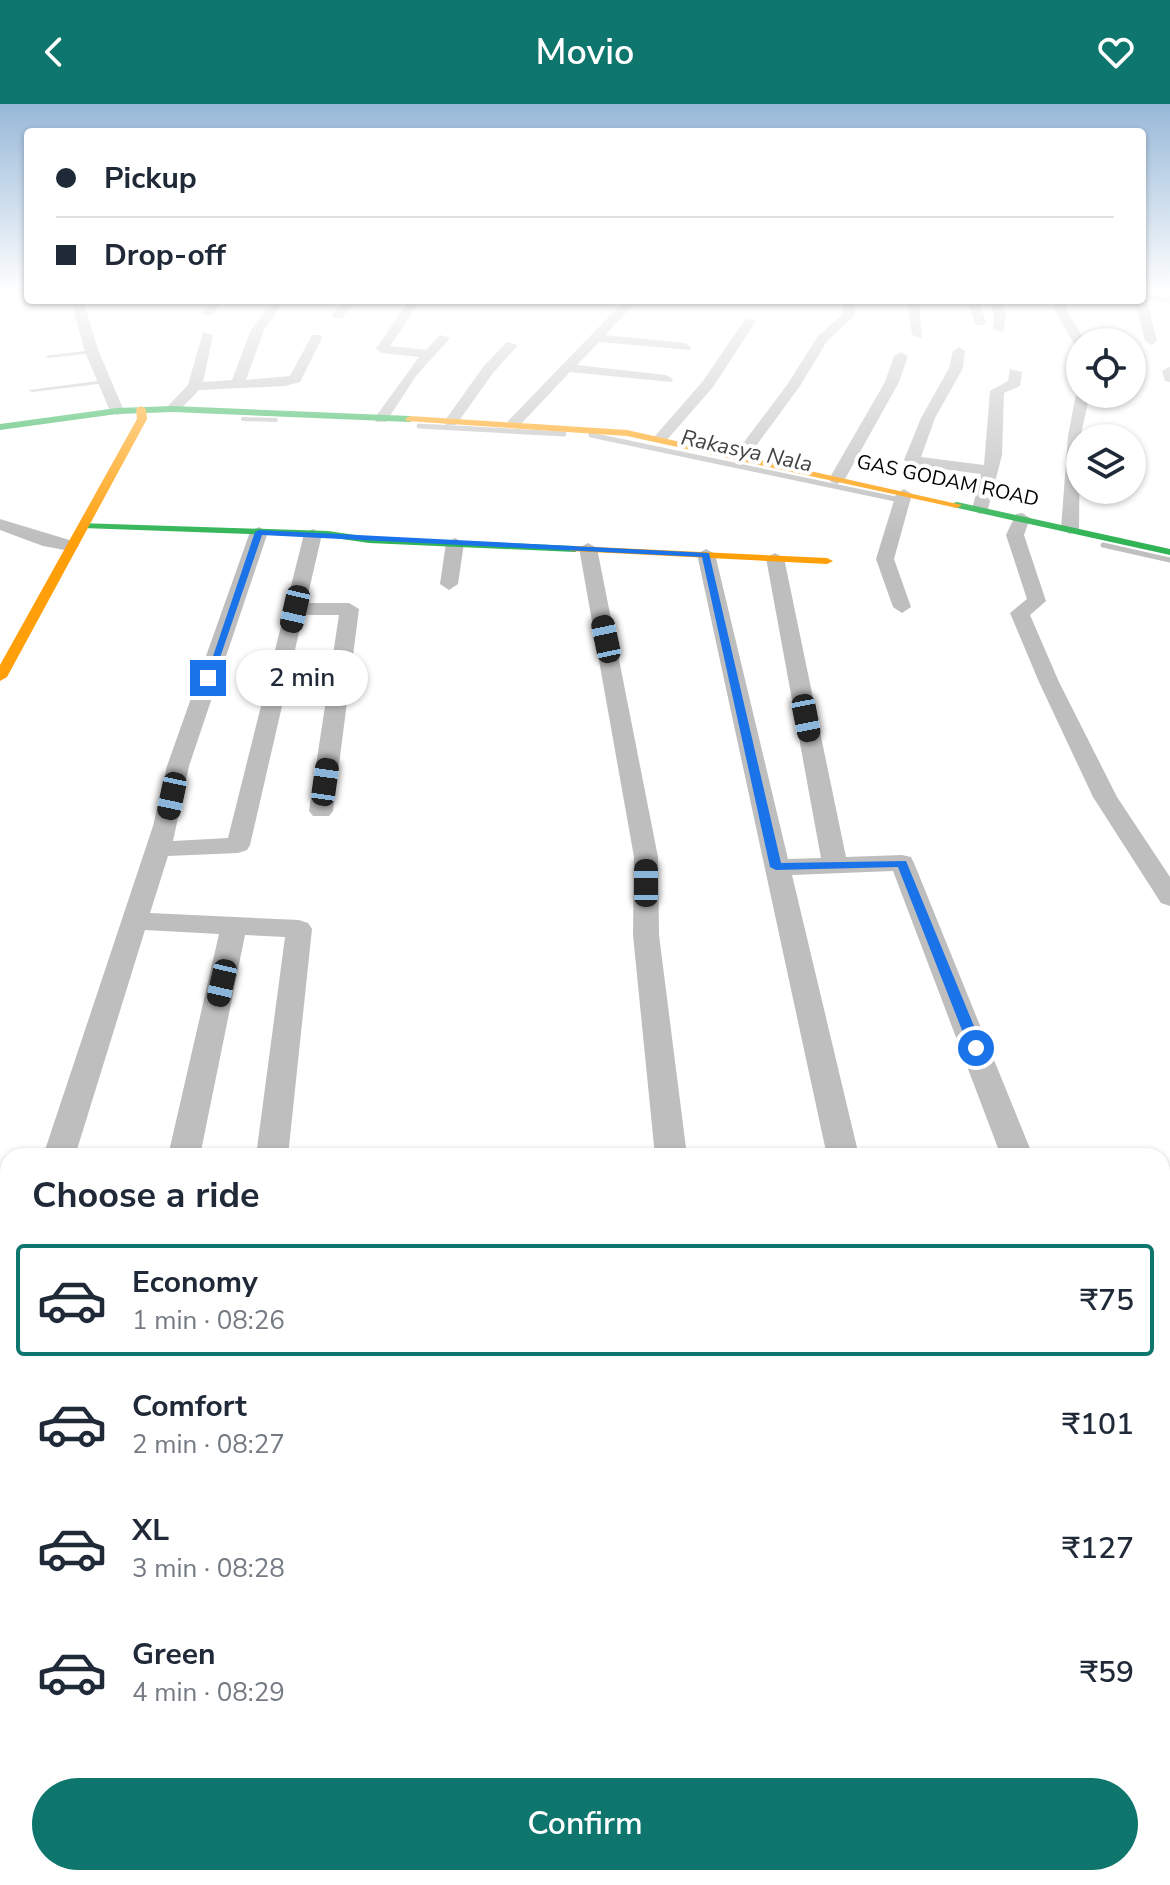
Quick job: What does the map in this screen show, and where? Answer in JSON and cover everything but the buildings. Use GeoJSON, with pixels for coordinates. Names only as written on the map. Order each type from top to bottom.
{"type":"FeatureCollection","features":[{"type":"Feature","properties":{"kind":"main road","name":"GAS GODAM ROAD"},"geometry":{"type":"LineString","coordinates":[[0,427],[117,411],[142,414],[173,409],[513,424],[627,433],[837,479],[903,498],[980,509],[1019,524],[1070,529],[1170,552]]}},
{"type":"Feature","properties":{"kind":"main road"},"geometry":{"type":"LineString","coordinates":[[0,677],[142,414]]}},
{"type":"Feature","properties":{"kind":"main road"},"geometry":{"type":"LineString","coordinates":[[83,525],[827,561]]}},
{"type":"Feature","properties":{"kind":"street"},"geometry":{"type":"LineString","coordinates":[[102,374],[117,411]]}},
{"type":"Feature","properties":{"kind":"street"},"geometry":{"type":"LineString","coordinates":[[173,409],[195,386],[198,374]]}},
{"type":"Feature","properties":{"kind":"street"},"geometry":{"type":"LineString","coordinates":[[238,383],[242,374]]}},
{"type":"Feature","properties":{"kind":"street"},"geometry":{"type":"LineString","coordinates":[[195,386],[295,379],[298,374]]}},
{"type":"Feature","properties":{"kind":"street"},"geometry":{"type":"LineString","coordinates":[[381,419],[413,374]]}},
{"type":"Feature","properties":{"kind":"street"},"geometry":{"type":"LineString","coordinates":[[451,422],[485,374]]}},
{"type":"Feature","properties":{"kind":"street"},"geometry":{"type":"LineString","coordinates":[[513,424],[562,374]]}},
{"type":"Feature","properties":{"kind":"street"},"geometry":{"type":"LineString","coordinates":[[603,387],[618,374]]}},
{"type":"Feature","properties":{"kind":"street"},"geometry":{"type":"LineString","coordinates":[[619,374],[666,379]]}},
{"type":"Feature","properties":{"kind":"street"},"geometry":{"type":"LineString","coordinates":[[660,439],[715,374]]}},
{"type":"Feature","properties":{"kind":"street"},"geometry":{"type":"LineString","coordinates":[[740,458],[800,374]]}},
{"type":"Feature","properties":{"kind":"street"},"geometry":{"type":"LineString","coordinates":[[837,479],[895,374]]}},
{"type":"Feature","properties":{"kind":"street"},"geometry":{"type":"LineString","coordinates":[[953,374],[928,418],[912,460],[989,470]]}},
{"type":"Feature","properties":{"kind":"street"},"geometry":{"type":"LineString","coordinates":[[980,509],[994,455],[997,391],[1015,383],[1015,374]]}},
{"type":"Feature","properties":{"kind":"street"},"geometry":{"type":"LineString","coordinates":[[1070,529],[1075,436],[1080,408]]}},
{"type":"Feature","properties":{"kind":"street"},"geometry":{"type":"LineString","coordinates":[[902,607],[885,559],[903,498]]}},
{"type":"Feature","properties":{"kind":"street"},"geometry":{"type":"LineString","coordinates":[[0,524],[49,542],[70,546]]}},
{"type":"Feature","properties":{"kind":"street"},"geometry":{"type":"LineString","coordinates":[[1019,524],[1015,535],[1037,601],[1020,613],[1105,797],[1170,897]]}},
{"type":"Feature","properties":{"kind":"street"},"geometry":{"type":"LineString","coordinates":[[62,1148],[158,849],[178,766],[259,532]]}},
{"type":"Feature","properties":{"kind":"street"},"geometry":{"type":"LineString","coordinates":[[158,849],[238,845],[313,534]]}},
{"type":"Feature","properties":{"kind":"street"},"geometry":{"type":"LineString","coordinates":[[449,584],[455,543]]}},
{"type":"Feature","properties":{"kind":"street"},"geometry":{"type":"LineString","coordinates":[[588,548],[646,857],[646,935],[670,1148]]}},
{"type":"Feature","properties":{"kind":"street"},"geometry":{"type":"LineString","coordinates":[[706,554],[841,1148]]}},
{"type":"Feature","properties":{"kind":"street"},"geometry":{"type":"LineString","coordinates":[[775,558],[835,864]]}},
{"type":"Feature","properties":{"kind":"street"},"geometry":{"type":"LineString","coordinates":[[295,609],[349,609],[321,811]]}},
{"type":"Feature","properties":{"kind":"street"},"geometry":{"type":"LineString","coordinates":[[776,867],[902,863],[1014,1148]]}},
{"type":"Feature","properties":{"kind":"street"},"geometry":{"type":"LineString","coordinates":[[135,921],[299,929],[273,1148]]}},
{"type":"Feature","properties":{"kind":"street"},"geometry":{"type":"LineString","coordinates":[[186,1148],[234,926]]}},
{"type":"Feature","properties":{"kind":"lane"},"geometry":{"type":"LineString","coordinates":[[32,390],[105,382]]}},
{"type":"Feature","properties":{"kind":"waterway","name":"Rakasya Nala"},"geometry":{"type":"LineString","coordinates":[[243,419],[276,420]]}},
{"type":"Feature","properties":{"kind":"waterway","name":"Rakasya Nala"},"geometry":{"type":"LineString","coordinates":[[427,426],[419,426],[564,434]]}},
{"type":"Feature","properties":{"kind":"waterway","name":"Rakasya Nala"},"geometry":{"type":"LineString","coordinates":[[591,435],[905,501]]}},
{"type":"Feature","properties":{"kind":"waterway","name":"Rakasya Nala"},"geometry":{"type":"LineString","coordinates":[[1103,545],[1170,560]]}},
{"type":"Feature","properties":{"kind":"traffic: fast"},"geometry":{"type":"LineString","coordinates":[[0,427],[117,411],[173,409],[410,419]]}},
{"type":"Feature","properties":{"kind":"traffic: fast"},"geometry":{"type":"LineString","coordinates":[[957,505],[1170,552]]}},
{"type":"Feature","properties":{"kind":"traffic: fast"},"geometry":{"type":"LineString","coordinates":[[83,525],[328,534],[369,540],[575,549]]}},
{"type":"Feature","properties":{"kind":"traffic: slow"},"geometry":{"type":"LineString","coordinates":[[0,677],[142,419],[141,409]]}},
{"type":"Feature","properties":{"kind":"traffic: slow"},"geometry":{"type":"LineString","coordinates":[[410,419],[627,433],[957,505]]}},
{"type":"Feature","properties":{"kind":"traffic: slow"},"geometry":{"type":"LineString","coordinates":[[575,549],[827,561]]}},
{"type":"Feature","properties":{"kind":"route"},"geometry":{"type":"LineString","coordinates":[[208,678],[259,532],[328,534],[369,540],[706,554],[776,867],[902,863],[976,1048]]}}]}
